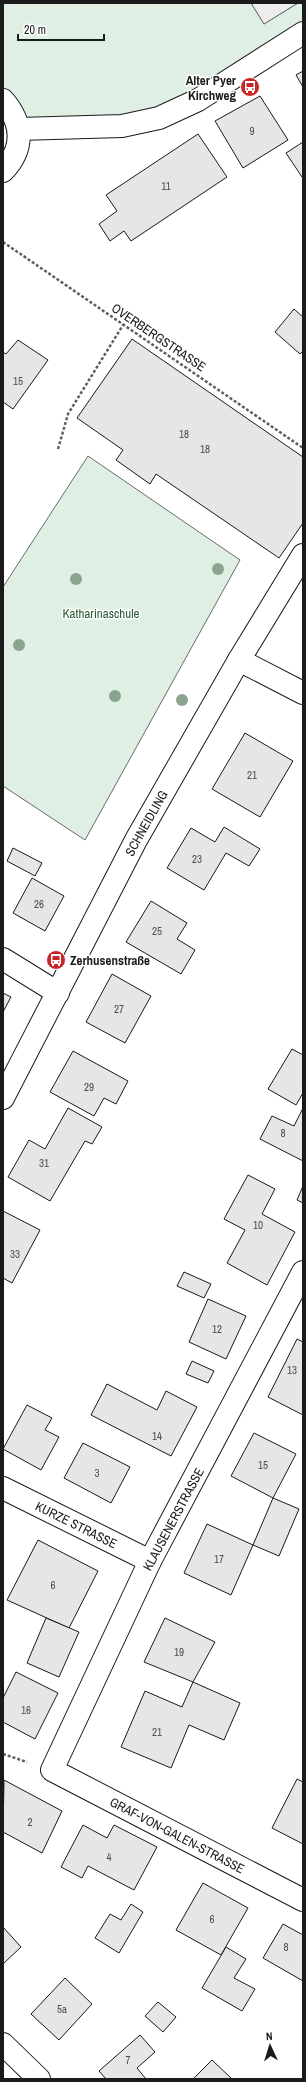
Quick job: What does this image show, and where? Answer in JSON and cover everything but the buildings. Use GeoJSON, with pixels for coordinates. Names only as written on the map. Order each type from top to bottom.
{"type":"FeatureCollection","features":[{"type":"Feature","properties":{"kind":"street"},"geometry":{"type":"LineString","coordinates":[[19,129],[122,126],[159,118],[198,100],[303,34]]}},
{"type":"Feature","properties":{"kind":"street"},"geometry":{"type":"LineString","coordinates":[[3,100],[12,110],[19,129],[18,146],[11,162],[3,171]]}},
{"type":"Feature","properties":{"kind":"street","name":"SCHNEIDLING"},"geometry":{"type":"LineString","coordinates":[[3,1098],[136,840],[239,660],[303,555]]}},
{"type":"Feature","properties":{"kind":"street"},"geometry":{"type":"LineString","coordinates":[[239,660],[303,693]]}},
{"type":"Feature","properties":{"kind":"street"},"geometry":{"type":"LineString","coordinates":[[3,959],[58,993]]}},
{"type":"Feature","properties":{"kind":"street","name":"KLAUSENERSTRASSE"},"geometry":{"type":"LineString","coordinates":[[52,1770],[150,1561],[303,1272]]}},
{"type":"Feature","properties":{"kind":"street","name":"KURZE STRASSE"},"geometry":{"type":"LineString","coordinates":[[3,1488],[150,1561]]}},
{"type":"Feature","properties":{"kind":"street","name":"GRAF-VON-GALEN-STRASSE"},"geometry":{"type":"LineString","coordinates":[[52,1770],[303,1900]]}},
{"type":"Feature","properties":{"kind":"street"},"geometry":{"type":"LineString","coordinates":[[3,2044],[39,2079]]}},
{"type":"Feature","properties":{"kind":"path","name":"OVERBERGSTRASSE"},"geometry":{"type":"LineString","coordinates":[[3,242],[303,448]]}},
{"type":"Feature","properties":{"kind":"path"},"geometry":{"type":"LineString","coordinates":[[58,449],[68,414],[123,325]]}},
{"type":"Feature","properties":{"kind":"green space"},"geometry":{"type":"Polygon","coordinates":[[[3,3],[251,3],[264,24],[298,3],[303,3],[303,33],[159,118],[19,129],[3,100],[3,3]]]}},
{"type":"Feature","properties":{"kind":"green space","name":"Katharinaschule"},"geometry":{"type":"Polygon","coordinates":[[[88,456],[240,560],[85,840],[3,786],[3,587],[88,456]]]}},
{"type":"Feature","properties":{"kind":"shaded area"},"geometry":{"type":"Polygon","coordinates":[[[251,3],[298,3],[264,24],[251,3]]]}},
{"type":"Feature","properties":{"kind":"place","name":"Alter Pyer Kirchweg"},"geometry":{"type":"Point","coordinates":[250,87]}},
{"type":"Feature","properties":{"kind":"place","name":"Zerhusenstraße"},"geometry":{"type":"Point","coordinates":[56,960]}}]}
